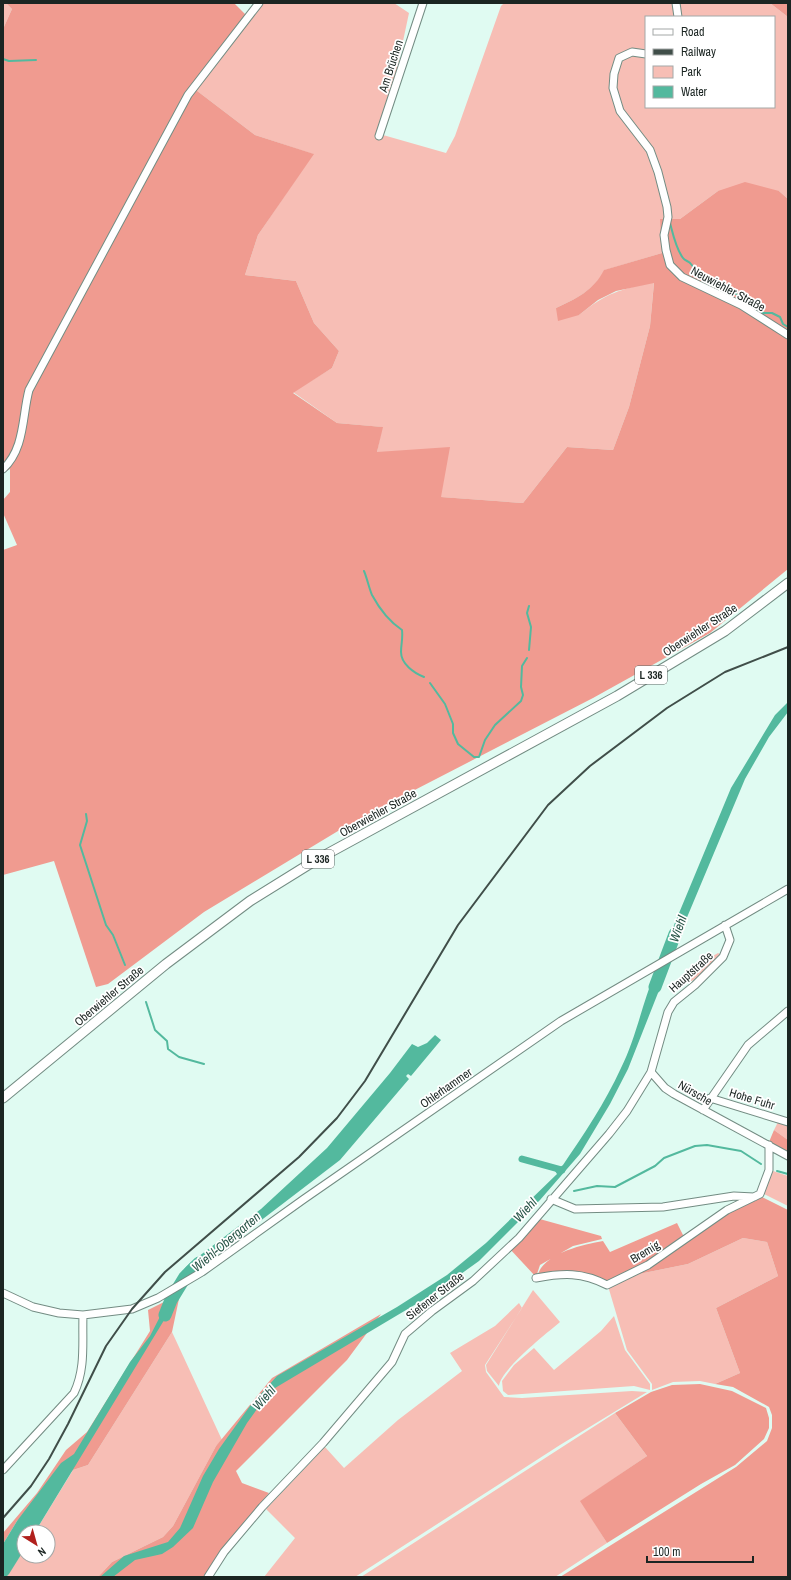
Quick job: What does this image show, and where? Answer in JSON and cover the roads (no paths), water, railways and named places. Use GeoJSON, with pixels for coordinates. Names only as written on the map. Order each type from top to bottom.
{"type":"FeatureCollection","features":[{"type":"Feature","properties":{"kind":"main road","name":"Oberwiehler Straße"},"geometry":{"type":"LineString","coordinates":[[3,1098],[166,964],[250,901],[316,860],[617,696],[724,631],[788,583]]}},
{"type":"Feature","properties":{"kind":"street"},"geometry":{"type":"LineString","coordinates":[[3,469],[13,457],[21,439],[25,406],[29,390],[188,95],[228,46],[259,3]]}},
{"type":"Feature","properties":{"kind":"street","name":"Am Brüchen"},"geometry":{"type":"LineString","coordinates":[[379,136],[423,3]]}},
{"type":"Feature","properties":{"kind":"street"},"geometry":{"type":"LineString","coordinates":[[676,3],[678,16]]}},
{"type":"Feature","properties":{"kind":"street","name":"Neuwiehler Straße"},"geometry":{"type":"LineString","coordinates":[[645,54],[632,52],[619,58],[614,74],[613,88],[620,111],[650,150],[658,172],[667,207],[668,217],[664,235],[670,265],[682,277],[741,305],[788,335]]}},
{"type":"Feature","properties":{"kind":"street"},"geometry":{"type":"LineString","coordinates":[[725,925],[788,889]]}},
{"type":"Feature","properties":{"kind":"street","name":"Ohlerhammer"},"geometry":{"type":"LineString","coordinates":[[83,1315],[132,1309],[188,1282],[304,1199],[561,1021],[725,925]]}},
{"type":"Feature","properties":{"kind":"street","name":"Hauptstraße"},"geometry":{"type":"LineString","coordinates":[[651,1072],[668,1012],[674,1002],[695,985],[723,957],[730,940],[725,925]]}},
{"type":"Feature","properties":{"kind":"street"},"geometry":{"type":"LineString","coordinates":[[703,1110],[748,1045],[788,1011]]}},
{"type":"Feature","properties":{"kind":"street","name":"Nürsche"},"geometry":{"type":"LineString","coordinates":[[651,1072],[665,1088],[788,1156]]}},
{"type":"Feature","properties":{"kind":"street","name":"Siefener Straße"},"geometry":{"type":"LineString","coordinates":[[208,1577],[224,1552],[262,1507],[323,1443],[392,1362],[405,1334],[432,1311],[473,1281],[519,1238],[551,1199],[609,1134],[651,1072]]}},
{"type":"Feature","properties":{"kind":"street","name":"Hohe Fuhr"},"geometry":{"type":"LineString","coordinates":[[710,1098],[788,1122]]}},
{"type":"Feature","properties":{"kind":"street"},"geometry":{"type":"LineString","coordinates":[[551,1199],[575,1209],[663,1207],[734,1196],[755,1197],[760,1194],[769,1170],[769,1145]]}},
{"type":"Feature","properties":{"kind":"street","name":"Bremig"},"geometry":{"type":"LineString","coordinates":[[536,1278],[561,1273],[578,1274],[606,1285],[648,1265],[727,1210],[755,1197]]}},
{"type":"Feature","properties":{"kind":"street"},"geometry":{"type":"LineString","coordinates":[[3,1293],[33,1307],[59,1313],[83,1315],[82,1368],[80,1381],[74,1393],[3,1470]]}},
{"type":"Feature","properties":{"kind":"street"},"geometry":{"type":"LineString","coordinates":[[3,1458],[9,1464]]}},
{"type":"Feature","properties":{"kind":"water"},"geometry":{"type":"Polygon","coordinates":[[[788,702],[788,712],[769,737],[745,779],[675,946],[662,954],[731,788],[775,715],[788,702]]]}},
{"type":"Feature","properties":{"kind":"water"},"geometry":{"type":"Polygon","coordinates":[[[669,965],[628,1069],[610,1104],[580,1154],[540,1200],[479,1261],[433,1294],[270,1391],[247,1423],[213,1482],[193,1528],[173,1547],[162,1554],[135,1560],[113,1577],[100,1577],[124,1556],[168,1542],[180,1528],[203,1476],[219,1449],[250,1406],[277,1376],[397,1307],[447,1275],[486,1243],[557,1174],[555,1171],[563,1165],[579,1142],[615,1081],[631,1045],[655,973],[669,965]]]}},
{"type":"Feature","properties":{"kind":"water"},"geometry":{"type":"Polygon","coordinates":[[[435,1035],[441,1040],[411,1076],[408,1074],[406,1076],[409,1079],[340,1160],[234,1241],[178,1281],[185,1268],[190,1263],[261,1209],[327,1148],[390,1073],[412,1044],[418,1047],[427,1043],[435,1035]]]}},
{"type":"Feature","properties":{"kind":"water"},"geometry":{"type":"Polygon","coordinates":[[[180,1294],[40,1524],[16,1524],[16,1563],[9,1574],[6,1577],[3,1577],[3,1544],[17,1521],[61,1463],[74,1454],[130,1362],[150,1336],[168,1301],[180,1294]]]}},
{"type":"Feature","properties":{"kind":"waterway"},"geometry":{"type":"LineString","coordinates":[[3,59],[9,61],[36,60]]}},
{"type":"Feature","properties":{"kind":"waterway"},"geometry":{"type":"LineString","coordinates":[[670,223],[678,250],[684,259],[699,273],[705,278],[716,282],[717,286],[732,291],[763,313],[772,313],[780,317],[783,324],[788,327]]}},
{"type":"Feature","properties":{"kind":"waterway"},"geometry":{"type":"LineString","coordinates":[[364,571],[372,595],[378,605],[389,619],[402,630],[401,652],[403,660],[412,670],[424,677]]}},
{"type":"Feature","properties":{"kind":"waterway"},"geometry":{"type":"LineString","coordinates":[[529,606],[527,613],[531,627],[529,650]]}},
{"type":"Feature","properties":{"kind":"waterway"},"geometry":{"type":"LineString","coordinates":[[430,683],[445,704],[453,724],[453,733],[458,744],[474,757],[479,757],[485,740],[495,725],[521,701],[523,695],[521,687],[522,666],[527,658]]}},
{"type":"Feature","properties":{"kind":"waterway"},"geometry":{"type":"LineString","coordinates":[[86,814],[87,821],[80,845],[106,925],[113,935],[125,965]]}},
{"type":"Feature","properties":{"kind":"waterway","name":"Wiehl"},"geometry":{"type":"LineString","coordinates":[[655,987],[675,934]]}},
{"type":"Feature","properties":{"kind":"waterway"},"geometry":{"type":"LineString","coordinates":[[146,1002],[155,1030],[167,1041],[168,1049],[179,1057],[204,1064]]}},
{"type":"Feature","properties":{"kind":"waterway"},"geometry":{"type":"LineString","coordinates":[[574,1191],[597,1186],[615,1187],[655,1166],[664,1158],[695,1146],[707,1145],[741,1151],[761,1164]]}},
{"type":"Feature","properties":{"kind":"waterway"},"geometry":{"type":"LineString","coordinates":[[522,1159],[562,1170]]}},
{"type":"Feature","properties":{"kind":"waterway"},"geometry":{"type":"LineString","coordinates":[[777,1171],[788,1174]]}},
{"type":"Feature","properties":{"kind":"waterway","name":"Wiehl-Obergarten"},"geometry":{"type":"LineString","coordinates":[[165,1315],[171,1300],[185,1277],[199,1263]]}},
{"type":"Feature","properties":{"kind":"railway"},"geometry":{"type":"LineString","coordinates":[[3,1518],[31,1486],[49,1459],[68,1424],[106,1346],[132,1309],[165,1272],[299,1157],[337,1118],[365,1081],[458,925],[548,805],[590,766],[667,708],[725,672],[788,647]]}}]}
